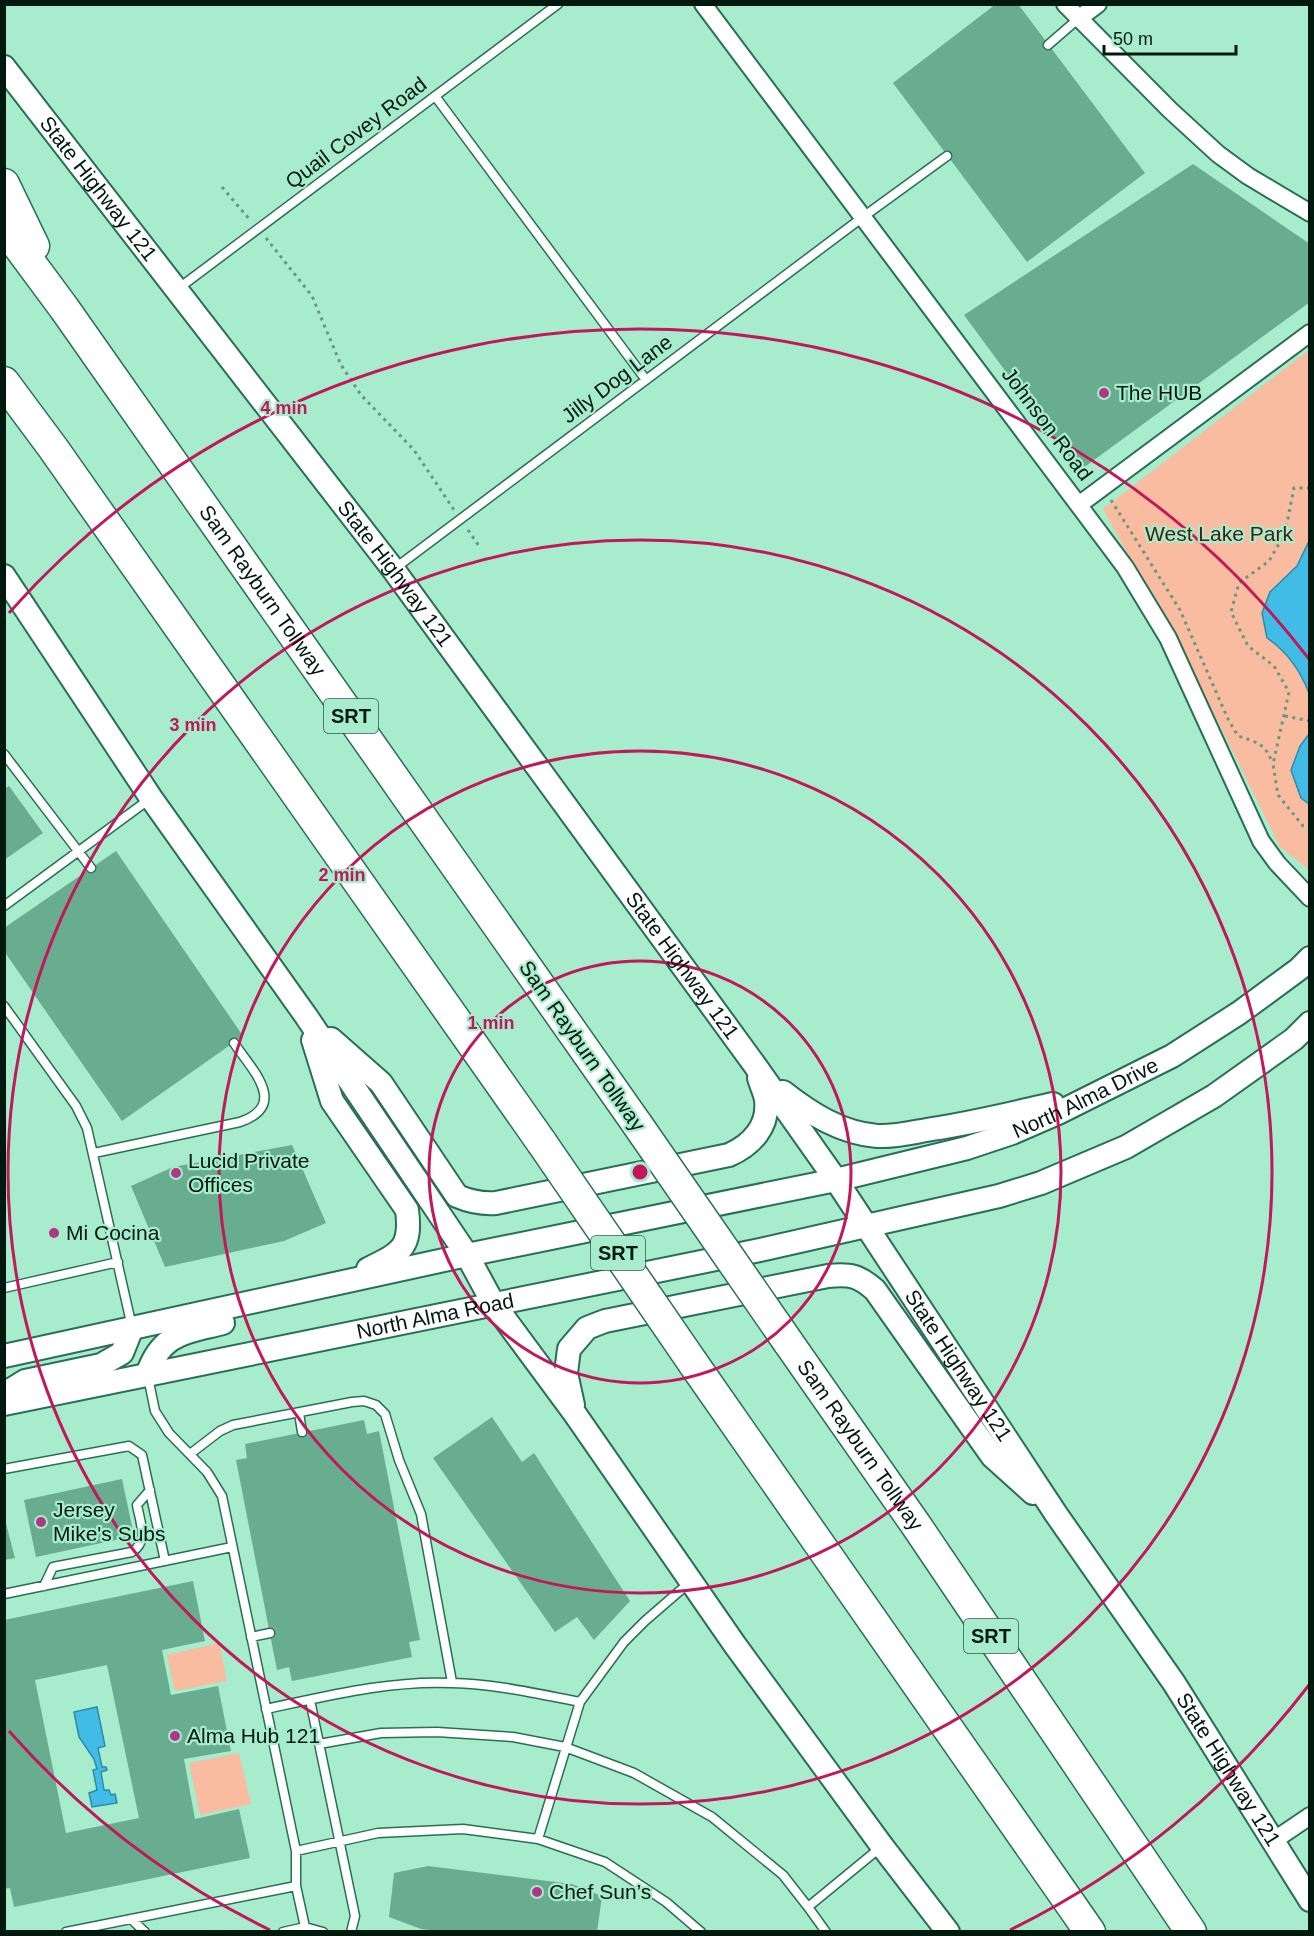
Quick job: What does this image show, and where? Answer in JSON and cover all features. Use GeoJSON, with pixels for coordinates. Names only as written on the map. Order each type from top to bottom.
{"type":"FeatureCollection","features":[{"type":"Feature","properties":{"kind":"highway"},"geometry":{"type":"LineString","coordinates":[[4,184],[64,308]]}},
{"type":"Feature","properties":{"kind":"highway","name":"Sam Rayburn Tollway"},"geometry":{"type":"LineString","coordinates":[[4,227],[64,308],[637,1124],[916,1525],[1191,1932]]}},
{"type":"Feature","properties":{"kind":"highway","name":"SRT"},"geometry":{"type":"LineString","coordinates":[[4,382],[53,448],[542,1143],[1090,1932]]}},
{"type":"Feature","properties":{"kind":"highway"},"geometry":{"type":"LineString","coordinates":[[4,395],[53,448]]}},
{"type":"Feature","properties":{"kind":"main road","name":"State Highway 121"},"geometry":{"type":"LineString","coordinates":[[4,67],[393,569],[754,1064],[836,1180],[1056,1514],[1174,1683],[1310,1900]]}},
{"type":"Feature","properties":{"kind":"main road"},"geometry":{"type":"LineString","coordinates":[[4,576],[152,798],[306,1016],[467,1255],[493,1303],[575,1414],[690,1582],[882,1846],[948,1932]]}},
{"type":"Feature","properties":{"kind":"main road","name":"North Alma Drive"},"geometry":{"type":"LineString","coordinates":[[836,1180],[967,1148],[1007,1135],[1093,1095],[1172,1056],[1229,1020],[1299,969],[1310,958]]}},
{"type":"Feature","properties":{"kind":"main road"},"geometry":{"type":"LineString","coordinates":[[306,1016],[381,1083],[458,1196],[483,1204],[718,1157],[740,1150],[757,1136],[765,1115],[766,1100],[754,1064]]}},
{"type":"Feature","properties":{"kind":"main road"},"geometry":{"type":"LineString","coordinates":[[306,1016],[332,1101],[407,1210],[410,1229],[404,1245],[394,1256],[339,1283]]}},
{"type":"Feature","properties":{"kind":"main road"},"geometry":{"type":"LineString","coordinates":[[865,1226],[999,1196],[1041,1183],[1126,1147],[1214,1096],[1294,1039],[1310,1023]]}},
{"type":"Feature","properties":{"kind":"main road"},"geometry":{"type":"LineString","coordinates":[[754,1064],[810,1114],[841,1127],[878,1136],[900,1135],[960,1125],[1093,1095]]}},
{"type":"Feature","properties":{"kind":"main road"},"geometry":{"type":"LineString","coordinates":[[4,1356],[467,1255],[836,1180]]}},
{"type":"Feature","properties":{"kind":"main road","name":"North Alma Road"},"geometry":{"type":"LineString","coordinates":[[4,1404],[760,1250],[865,1226]]}},
{"type":"Feature","properties":{"kind":"main road"},"geometry":{"type":"LineString","coordinates":[[575,1414],[566,1373],[569,1348],[587,1328],[604,1321],[847,1274],[863,1279],[875,1290],[992,1456],[1056,1514]]}},
{"type":"Feature","properties":{"kind":"main road"},"geometry":{"type":"LineString","coordinates":[[147,1375],[152,1361],[168,1340],[227,1321],[239,1315],[245,1303]]}},
{"type":"Feature","properties":{"kind":"main road"},"geometry":{"type":"LineString","coordinates":[[4,1394],[26,1381],[101,1365],[122,1353],[132,1328]]}},
{"type":"Feature","properties":{"kind":"street","name":"Johnson Road"},"geometry":{"type":"LineString","coordinates":[[703,4],[1125,567],[1164,630],[1261,841],[1277,863],[1310,898]]}},
{"type":"Feature","properties":{"kind":"street"},"geometry":{"type":"LineString","coordinates":[[1065,4],[1170,110],[1218,154],[1248,176],[1310,213]]}},
{"type":"Feature","properties":{"kind":"street"},"geometry":{"type":"LineString","coordinates":[[1078,19],[1098,4]]}},
{"type":"Feature","properties":{"kind":"street"},"geometry":{"type":"LineString","coordinates":[[1080,504],[1310,333]]}},
{"type":"Feature","properties":{"kind":"street"},"geometry":{"type":"LineString","coordinates":[[1273,1842],[1310,1816]]}},
{"type":"Feature","properties":{"kind":"lane","name":"Quail Covey Road"},"geometry":{"type":"LineString","coordinates":[[176,290],[558,4]]}},
{"type":"Feature","properties":{"kind":"lane"},"geometry":{"type":"LineString","coordinates":[[1048,45],[1078,19]]}},
{"type":"Feature","properties":{"kind":"lane"},"geometry":{"type":"LineString","coordinates":[[435,96],[646,380]]}},
{"type":"Feature","properties":{"kind":"lane","name":"Jilly Dog Lane"},"geometry":{"type":"LineString","coordinates":[[393,569],[863,217],[948,156]]}},
{"type":"Feature","properties":{"kind":"lane"},"geometry":{"type":"LineString","coordinates":[[4,754],[91,868]]}},
{"type":"Feature","properties":{"kind":"lane"},"geometry":{"type":"LineString","coordinates":[[4,906],[152,798]]}},
{"type":"Feature","properties":{"kind":"lane"},"geometry":{"type":"LineString","coordinates":[[4,1006],[76,1106],[87,1128],[132,1328]]}},
{"type":"Feature","properties":{"kind":"lane"},"geometry":{"type":"LineString","coordinates":[[94,1153],[240,1122],[260,1112],[264,1104],[264,1089],[234,1043]]}},
{"type":"Feature","properties":{"kind":"lane"},"geometry":{"type":"LineString","coordinates":[[4,1288],[118,1262]]}},
{"type":"Feature","properties":{"kind":"lane"},"geometry":{"type":"LineString","coordinates":[[147,1375],[155,1411],[169,1433],[211,1477],[222,1496],[296,1851],[296,1887],[305,1927]]}},
{"type":"Feature","properties":{"kind":"lane"},"geometry":{"type":"LineString","coordinates":[[190,1454],[220,1431],[233,1425],[364,1401],[376,1405],[385,1414],[399,1460],[421,1514],[452,1683]]}},
{"type":"Feature","properties":{"kind":"lane"},"geometry":{"type":"LineString","coordinates":[[299,1413],[302,1432]]}},
{"type":"Feature","properties":{"kind":"lane"},"geometry":{"type":"LineString","coordinates":[[4,1469],[129,1446],[142,1455],[165,1561]]}},
{"type":"Feature","properties":{"kind":"lane"},"geometry":{"type":"LineString","coordinates":[[44,1586],[53,1567],[132,1552],[139,1547],[143,1539],[137,1505],[150,1490]]}},
{"type":"Feature","properties":{"kind":"lane"},"geometry":{"type":"LineString","coordinates":[[4,1594],[232,1547]]}},
{"type":"Feature","properties":{"kind":"lane"},"geometry":{"type":"LineString","coordinates":[[538,1839],[580,1702],[624,1642],[690,1582]]}},
{"type":"Feature","properties":{"kind":"lane"},"geometry":{"type":"LineString","coordinates":[[251,1637],[270,1633]]}},
{"type":"Feature","properties":{"kind":"lane"},"geometry":{"type":"LineString","coordinates":[[266,1708],[369,1688],[452,1683],[515,1689],[580,1702]]}},
{"type":"Feature","properties":{"kind":"lane"},"geometry":{"type":"LineString","coordinates":[[310,1700],[355,1916],[351,1932]]}},
{"type":"Feature","properties":{"kind":"lane"},"geometry":{"type":"LineString","coordinates":[[319,1744],[381,1733],[437,1732],[513,1737],[565,1748],[634,1773],[712,1817],[783,1875],[826,1932]]}},
{"type":"Feature","properties":{"kind":"lane"},"geometry":{"type":"LineString","coordinates":[[296,1851],[378,1833],[463,1829],[538,1839],[605,1862],[666,1902],[701,1932]]}},
{"type":"Feature","properties":{"kind":"lane"},"geometry":{"type":"LineString","coordinates":[[808,1907],[882,1846]]}},
{"type":"Feature","properties":{"kind":"lane"},"geometry":{"type":"LineString","coordinates":[[66,1932],[296,1887]]}},
{"type":"Feature","properties":{"kind":"lane"},"geometry":{"type":"LineString","coordinates":[[131,1919],[146,1932]]}},
{"type":"Feature","properties":{"kind":"lane"},"geometry":{"type":"LineString","coordinates":[[283,1932],[305,1927],[323,1932]]}},
{"type":"Feature","properties":{"kind":"path"},"geometry":{"type":"LineString","coordinates":[[222,187],[249,218]]}},
{"type":"Feature","properties":{"kind":"path"},"geometry":{"type":"LineString","coordinates":[[265,237],[312,296],[341,365],[361,395],[414,450],[452,508]]}},
{"type":"Feature","properties":{"kind":"path"},"geometry":{"type":"LineString","coordinates":[[1273,764],[1289,692],[1274,666],[1248,646],[1231,612],[1239,583],[1269,561],[1285,533],[1294,488],[1310,488]]}},
{"type":"Feature","properties":{"kind":"path"},"geometry":{"type":"LineString","coordinates":[[1120,514],[1180,610],[1228,719],[1238,736],[1261,743],[1273,764],[1278,795],[1303,826],[1310,828]]}},
{"type":"Feature","properties":{"kind":"path"},"geometry":{"type":"LineString","coordinates":[[466,528],[479,546]]}},
{"type":"Feature","properties":{"kind":"path"},"geometry":{"type":"LineString","coordinates":[[1285,716],[1310,721]]}},
{"type":"Feature","properties":{"kind":"green space","name":"West Lake Park"},"geometry":{"type":"Polygon","coordinates":[[[1309,350],[1309,870],[1280,847],[1213,712],[1103,509],[1309,350]]]}},
{"type":"Feature","properties":{"kind":"green space"},"geometry":{"type":"Polygon","coordinates":[[[219,1643],[227,1681],[175,1691],[167,1655],[219,1643]]]}},
{"type":"Feature","properties":{"kind":"green space"},"geometry":{"type":"Polygon","coordinates":[[[239,1753],[251,1804],[200,1815],[189,1763],[239,1753]]]}},
{"type":"Feature","properties":{"kind":"water"},"geometry":{"type":"Polygon","coordinates":[[[1309,541],[1309,693],[1292,662],[1267,638],[1262,613],[1270,592],[1297,566],[1309,541]]]}},
{"type":"Feature","properties":{"kind":"water"},"geometry":{"type":"Polygon","coordinates":[[[1309,734],[1309,804],[1301,798],[1291,770],[1300,746],[1309,734]]]}},
{"type":"Feature","properties":{"kind":"water"},"geometry":{"type":"Polygon","coordinates":[[[97,1707],[105,1746],[98,1748],[102,1767],[106,1767],[107,1770],[101,1772],[104,1790],[109,1790],[111,1795],[115,1794],[117,1803],[92,1807],[89,1793],[97,1790],[93,1770],[97,1769],[94,1759],[79,1737],[74,1712],[97,1707]]]}},
{"type":"Feature","properties":{"kind":"building"},"geometry":{"type":"Polygon","coordinates":[[[996,4],[1018,4],[1145,173],[1027,262],[893,83],[996,4]]]}},
{"type":"Feature","properties":{"kind":"building","name":"The HUB"},"geometry":{"type":"Polygon","coordinates":[[[1193,164],[1310,244],[1310,302],[1079,471],[964,315],[1193,164]]]}},
{"type":"Feature","properties":{"kind":"building"},"geometry":{"type":"Polygon","coordinates":[[[9,786],[43,833],[4,860],[4,789],[9,786]]]}},
{"type":"Feature","properties":{"kind":"building"},"geometry":{"type":"Polygon","coordinates":[[[116,851],[243,1036],[122,1121],[4,951],[4,928],[116,851]]]}},
{"type":"Feature","properties":{"kind":"building"},"geometry":{"type":"Polygon","coordinates":[[[292,1145],[326,1223],[284,1241],[165,1267],[131,1186],[173,1167],[292,1145]]]}},
{"type":"Feature","properties":{"kind":"building"},"geometry":{"type":"Polygon","coordinates":[[[492,1417],[522,1462],[534,1453],[630,1601],[594,1640],[577,1617],[555,1632],[433,1458],[492,1417]]]}},
{"type":"Feature","properties":{"kind":"building"},"geometry":{"type":"Polygon","coordinates":[[[364,1420],[367,1434],[379,1431],[420,1640],[409,1642],[412,1657],[292,1681],[289,1667],[277,1670],[236,1460],[247,1458],[245,1444],[364,1420]]]}},
{"type":"Feature","properties":{"kind":"building"},"geometry":{"type":"Polygon","coordinates":[[[122,1479],[134,1536],[36,1557],[24,1500],[122,1479]]]}},
{"type":"Feature","properties":{"kind":"building"},"geometry":{"type":"Polygon","coordinates":[[[4,1516],[15,1558],[4,1560],[4,1516]]]}},
{"type":"Feature","properties":{"kind":"building","name":"Alma Hub 121"},"geometry":{"type":"Polygon","coordinates":[[[193,1581],[205,1641],[162,1650],[171,1695],[218,1686],[231,1751],[184,1759],[195,1819],[239,1809],[250,1858],[14,1907],[10,1888],[4,1889],[4,1620],[193,1581]],[[107,1665],[35,1680],[66,1833],[139,1818],[107,1665]]]}},
{"type":"Feature","properties":{"kind":"building"},"geometry":{"type":"Polygon","coordinates":[[[428,1866],[572,1884],[602,1896],[597,1932],[444,1932],[421,1929],[389,1917],[394,1873],[428,1866]]]}},
{"type":"Feature","properties":{"kind":"place","name":"The HUB"},"geometry":{"type":"Point","coordinates":[1104,393]}},
{"type":"Feature","properties":{"kind":"place","name":"Lucid Private Offices"},"geometry":{"type":"Point","coordinates":[176,1173]}},
{"type":"Feature","properties":{"kind":"place","name":"Mi Cocina"},"geometry":{"type":"Point","coordinates":[54,1233]}},
{"type":"Feature","properties":{"kind":"place","name":"Jersey Mike's Subs"},"geometry":{"type":"Point","coordinates":[41,1522]}},
{"type":"Feature","properties":{"kind":"place","name":"Alma Hub 121"},"geometry":{"type":"Point","coordinates":[175,1736]}},
{"type":"Feature","properties":{"kind":"place","name":"Chef Sun’s"},"geometry":{"type":"Point","coordinates":[537,1892]}}]}
